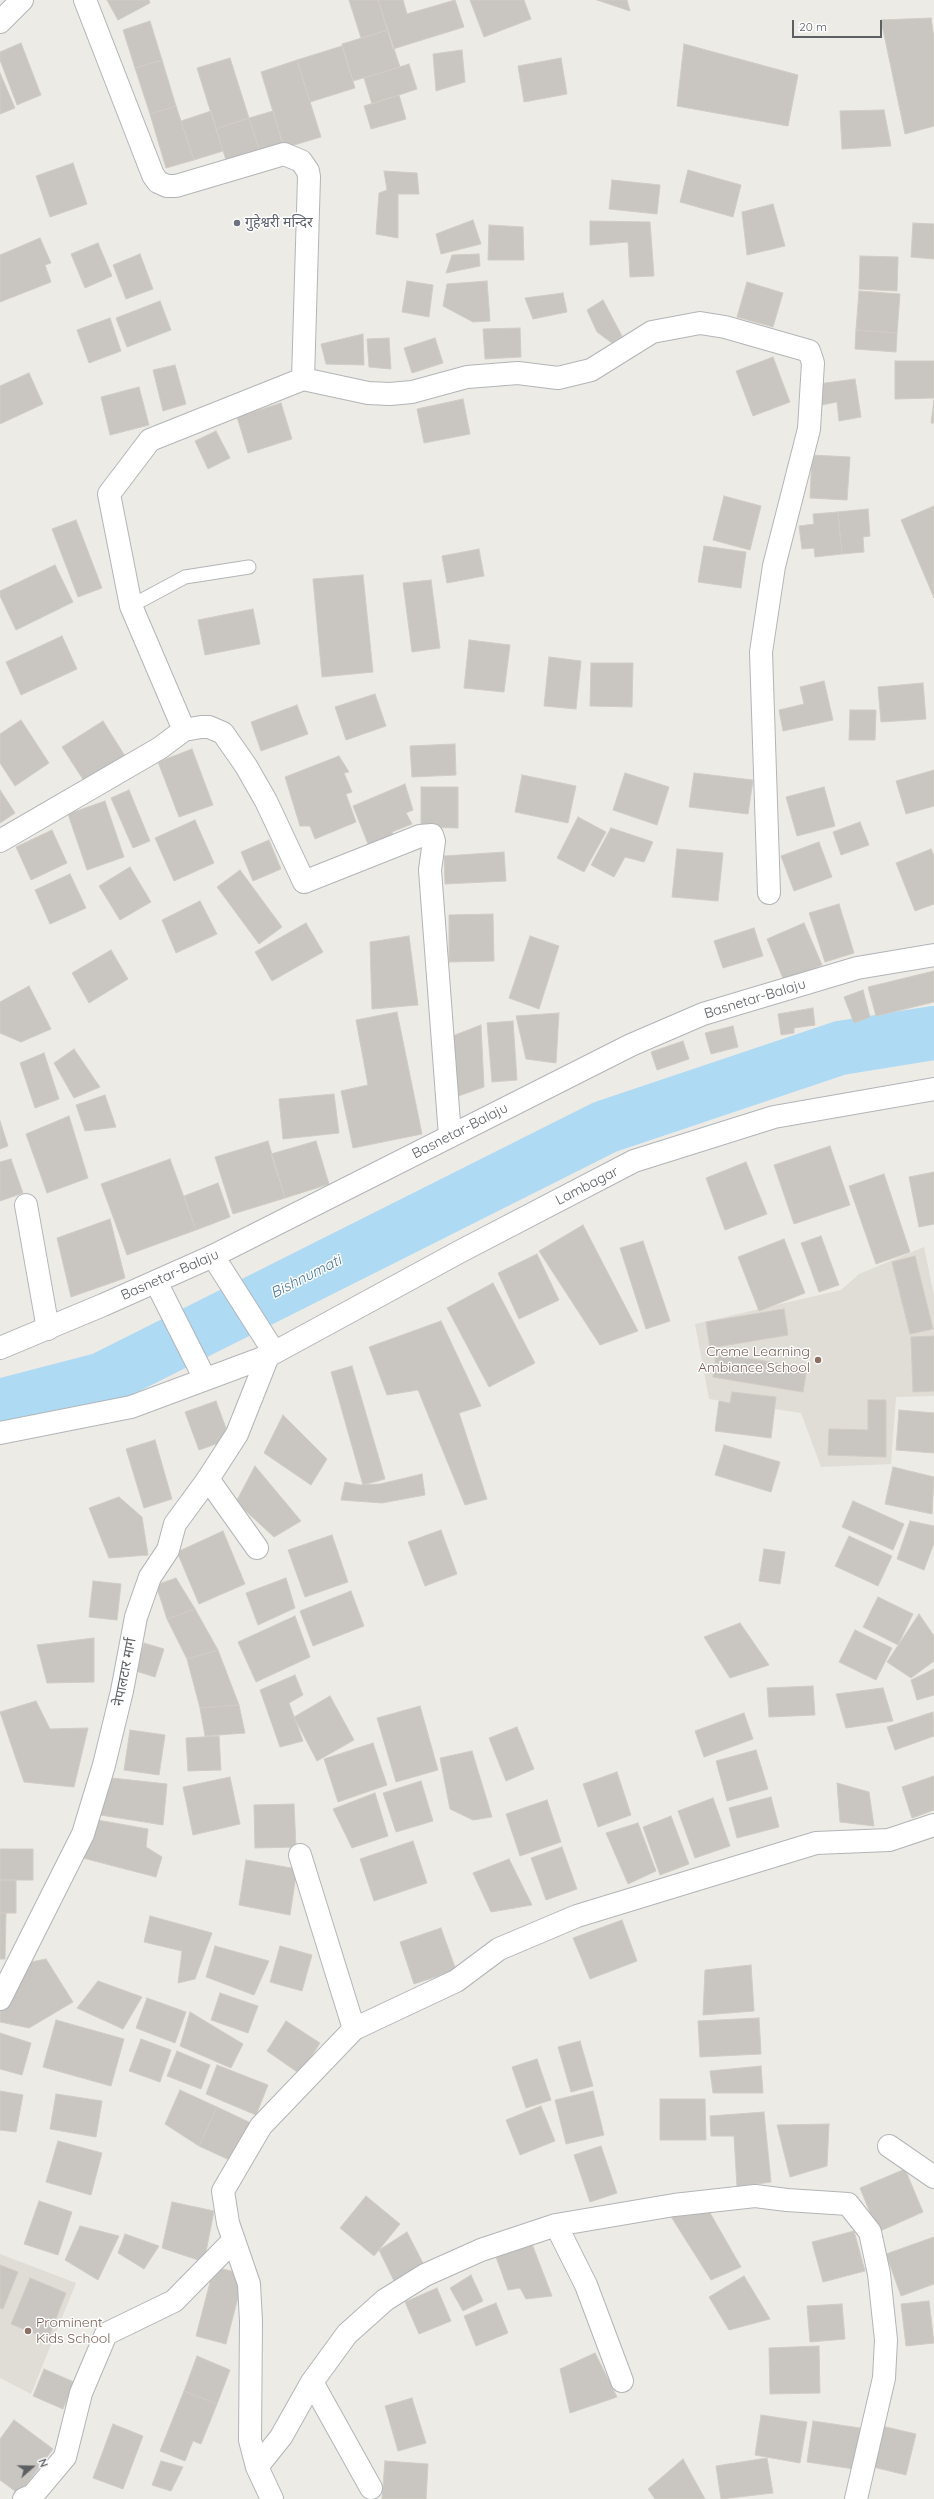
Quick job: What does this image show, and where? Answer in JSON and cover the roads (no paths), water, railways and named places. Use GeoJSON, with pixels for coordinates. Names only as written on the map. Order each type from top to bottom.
{"type":"FeatureCollection","features":[{"type":"Feature","properties":{"kind":"street"},"geometry":{"type":"LineString","coordinates":[[0,22],[22,0]]}},
{"type":"Feature","properties":{"kind":"street"},"geometry":{"type":"LineString","coordinates":[[85,0],[153,175],[158,182],[167,186],[176,186],[278,155],[291,155],[305,166],[310,183],[304,286],[303,379]]}},
{"type":"Feature","properties":{"kind":"street"},"geometry":{"type":"LineString","coordinates":[[184,730],[131,606],[109,494],[150,440],[303,379],[368,393],[390,394],[412,392],[467,377],[518,373],[558,378],[591,370],[652,332],[700,323],[724,327],[809,351],[813,356],[809,429],[774,566],[761,652],[769,893]]}},
{"type":"Feature","properties":{"kind":"street"},"geometry":{"type":"LineString","coordinates":[[0,841],[160,748],[184,730],[209,727],[222,733],[246,766],[266,800],[304,882],[420,836],[432,835],[434,841],[430,870],[450,1136]]}},
{"type":"Feature","properties":{"kind":"street","name":"Basnetar-Balaju"},"geometry":{"type":"LineString","coordinates":[[0,1348],[48,1329],[213,1256],[631,1045],[704,1014],[857,968],[934,955]]}},
{"type":"Feature","properties":{"kind":"street","name":"Lambagar"},"geometry":{"type":"LineString","coordinates":[[0,1433],[131,1406],[271,1354],[634,1162],[774,1117],[934,1089]]}},
{"type":"Feature","properties":{"kind":"street"},"geometry":{"type":"LineString","coordinates":[[26,1205],[48,1329]]}},
{"type":"Feature","properties":{"kind":"street"},"geometry":{"type":"LineString","coordinates":[[213,1256],[260,1328],[271,1354]]}},
{"type":"Feature","properties":{"kind":"street"},"geometry":{"type":"LineString","coordinates":[[156,1282],[205,1379]]}},
{"type":"Feature","properties":{"kind":"street","name":"नेपालटार मार्ग"},"geometry":{"type":"LineString","coordinates":[[0,1999],[7,1968],[83,1834],[104,1766],[122,1692],[136,1617],[150,1577],[168,1550],[175,1524],[208,1480],[237,1434],[271,1354]]}},
{"type":"Feature","properties":{"kind":"street"},"geometry":{"type":"LineString","coordinates":[[208,1480],[257,1548]]}},
{"type":"Feature","properties":{"kind":"street"},"geometry":{"type":"LineString","coordinates":[[272,2499],[257,2467],[250,2440],[252,2320],[249,2284],[234,2241],[223,2191],[261,2126],[354,2029],[456,1981],[499,1949],[577,1916],[816,1843],[889,1840],[934,1825]]}},
{"type":"Feature","properties":{"kind":"street"},"geometry":{"type":"LineString","coordinates":[[300,1855],[354,2029]]}},
{"type":"Feature","properties":{"kind":"street"},"geometry":{"type":"LineString","coordinates":[[889,2146],[934,2177]]}},
{"type":"Feature","properties":{"kind":"street"},"geometry":{"type":"LineString","coordinates":[[257,2467],[281,2437],[312,2382],[347,2334],[385,2300],[425,2275],[481,2250],[556,2225],[674,2205],[755,2196],[787,2200],[848,2204],[870,2232],[879,2274],[886,2340],[884,2378],[856,2499]]}},
{"type":"Feature","properties":{"kind":"street"},"geometry":{"type":"LineString","coordinates":[[556,2225],[586,2285],[622,2381]]}},
{"type":"Feature","properties":{"kind":"street"},"geometry":{"type":"LineString","coordinates":[[24,2499],[33,2495],[65,2457],[81,2393],[106,2334],[174,2301],[234,2241]]}},
{"type":"Feature","properties":{"kind":"street"},"geometry":{"type":"LineString","coordinates":[[312,2382],[371,2488]]}},
{"type":"Feature","properties":{"kind":"lane"},"geometry":{"type":"LineString","coordinates":[[131,606],[185,577],[249,567]]}},
{"type":"Feature","properties":{"kind":"waterway","name":"Bishnumati"},"geometry":{"type":"LineString","coordinates":[[0,1406],[103,1379],[605,1127],[840,1048],[934,1033]]}},
{"type":"Feature","properties":{"kind":"place","name":"गुहेश्वरी मन्दिर"},"geometry":{"type":"Point","coordinates":[237,223]}},
{"type":"Feature","properties":{"kind":"place","name":"Creme Learning Ambiance School"},"geometry":{"type":"Point","coordinates":[818,1360]}},
{"type":"Feature","properties":{"kind":"place","name":"Prominent Kids School"},"geometry":{"type":"Point","coordinates":[28,2331]}}]}
